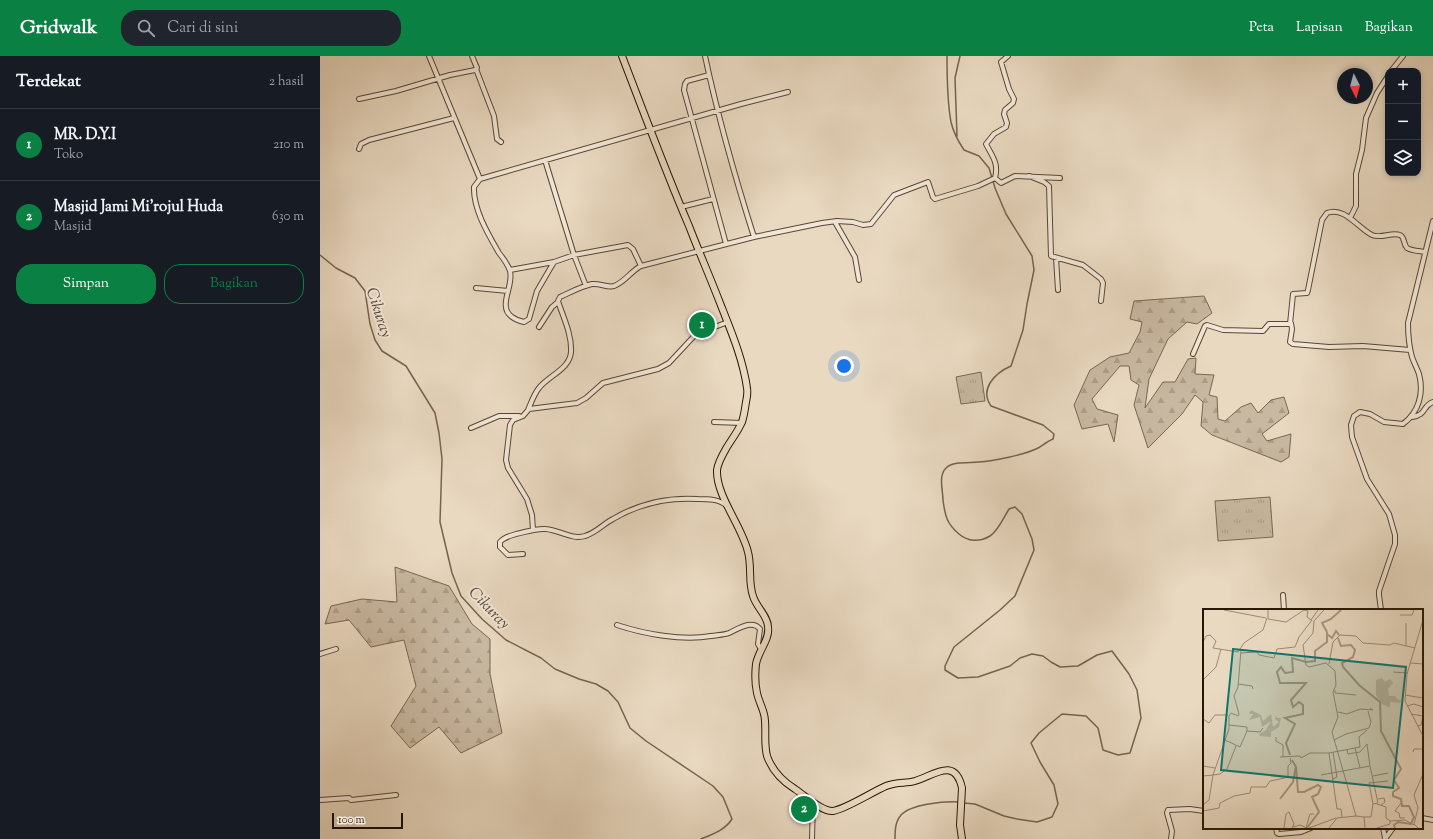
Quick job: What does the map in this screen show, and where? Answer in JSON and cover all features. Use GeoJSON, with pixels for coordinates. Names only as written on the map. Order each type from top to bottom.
{"type":"FeatureCollection","features":[{"type":"Feature","properties":{"kind":"main road"},"geometry":{"type":"LineString","coordinates":[[622,56],[728,322],[737,346],[748,391],[742,422],[721,458],[717,468],[719,485],[745,541],[750,562],[751,589],[755,604],[767,621],[768,626],[768,636],[760,649],[755,675],[757,694],[766,722],[766,752],[770,762],[774,771],[788,784],[825,810],[831,811],[837,810],[890,785],[899,782],[914,781],[939,771],[949,770],[956,774],[961,783],[963,793],[960,817],[962,839]]}},
{"type":"Feature","properties":{"kind":"street"},"geometry":{"type":"LineString","coordinates":[[429,56],[480,179]]}},
{"type":"Feature","properties":{"kind":"street"},"geometry":{"type":"LineString","coordinates":[[472,56],[494,116],[498,139],[502,142]]}},
{"type":"Feature","properties":{"kind":"street"},"geometry":{"type":"LineString","coordinates":[[705,56],[740,193],[754,237]]}},
{"type":"Feature","properties":{"kind":"street"},"geometry":{"type":"LineString","coordinates":[[539,327],[552,307],[558,302],[560,297],[586,286],[595,284],[610,287],[625,279],[634,270],[642,266],[754,237],[834,222],[853,222],[863,226],[871,224],[894,195],[928,182],[935,199],[986,183],[994,179],[996,164],[990,149],[986,144],[994,134],[1006,127],[1007,123],[1004,114],[1005,110],[1013,103],[1014,99],[1009,89],[1001,62],[1008,56]]}},
{"type":"Feature","properties":{"kind":"street"},"geometry":{"type":"LineString","coordinates":[[1393,68],[1403,56]]}},
{"type":"Feature","properties":{"kind":"street"},"geometry":{"type":"LineString","coordinates":[[359,99],[396,91],[476,69]]}},
{"type":"Feature","properties":{"kind":"street"},"geometry":{"type":"LineString","coordinates":[[709,75],[687,81],[684,90],[726,244]]}},
{"type":"Feature","properties":{"kind":"street"},"geometry":{"type":"LineString","coordinates":[[1350,218],[1356,206],[1356,174],[1362,150],[1366,118],[1377,93],[1385,81]]}},
{"type":"Feature","properties":{"kind":"street"},"geometry":{"type":"LineString","coordinates":[[554,262],[537,291],[530,317],[527,321],[519,321],[506,312],[505,306],[511,280],[510,270],[485,227],[474,198],[474,187],[480,179],[788,92]]}},
{"type":"Feature","properties":{"kind":"street"},"geometry":{"type":"LineString","coordinates":[[359,149],[361,144],[368,140],[454,118]]}},
{"type":"Feature","properties":{"kind":"street"},"geometry":{"type":"LineString","coordinates":[[544,160],[574,255],[586,286]]}},
{"type":"Feature","properties":{"kind":"street"},"geometry":{"type":"LineString","coordinates":[[994,179],[1001,183],[1015,176],[1060,178]]}},
{"type":"Feature","properties":{"kind":"street"},"geometry":{"type":"LineString","coordinates":[[1029,176],[1044,182],[1049,186],[1052,257],[1083,265],[1101,279],[1103,283],[1101,301]]}},
{"type":"Feature","properties":{"kind":"street"},"geometry":{"type":"LineString","coordinates":[[681,207],[713,199]]}},
{"type":"Feature","properties":{"kind":"street"},"geometry":{"type":"LineString","coordinates":[[1410,350],[1362,346],[1329,347],[1293,344],[1290,342],[1293,294],[1306,293],[1308,290],[1324,216],[1327,213],[1336,211],[1343,213],[1372,235],[1399,235],[1403,237],[1406,246],[1409,249],[1426,252]]}},
{"type":"Feature","properties":{"kind":"street"},"geometry":{"type":"LineString","coordinates":[[834,222],[855,257],[859,280]]}},
{"type":"Feature","properties":{"kind":"street"},"geometry":{"type":"LineString","coordinates":[[1381,609],[1379,591],[1395,544],[1395,535],[1389,514],[1367,479],[1352,437],[1351,425],[1354,416],[1360,412],[1370,414],[1384,422],[1403,424],[1412,417],[1418,406],[1421,391],[1419,375],[1412,358],[1408,341],[1408,323],[1433,222]]}},
{"type":"Feature","properties":{"kind":"street"},"geometry":{"type":"LineString","coordinates":[[510,270],[554,262],[574,255],[628,245],[633,249],[642,266]]}},
{"type":"Feature","properties":{"kind":"street"},"geometry":{"type":"LineString","coordinates":[[1056,258],[1058,290]]}},
{"type":"Feature","properties":{"kind":"street"},"geometry":{"type":"LineString","coordinates":[[476,288],[508,291]]}},
{"type":"Feature","properties":{"kind":"street"},"geometry":{"type":"LineString","coordinates":[[532,530],[532,515],[527,499],[506,463],[510,425],[513,420],[521,417],[528,410],[539,387],[565,365],[570,358],[571,349],[568,328],[558,302]]}},
{"type":"Feature","properties":{"kind":"street"},"geometry":{"type":"LineString","coordinates":[[528,410],[532,408],[577,403],[586,398],[603,383],[658,369],[669,363],[696,334],[728,322]]}},
{"type":"Feature","properties":{"kind":"street"},"geometry":{"type":"LineString","coordinates":[[1193,354],[1205,326],[1207,325],[1223,330],[1263,331],[1269,324],[1291,323]]}},
{"type":"Feature","properties":{"kind":"street"},"geometry":{"type":"LineString","coordinates":[[1412,417],[1421,415],[1429,404],[1433,402]]}},
{"type":"Feature","properties":{"kind":"street"},"geometry":{"type":"LineString","coordinates":[[471,428],[499,416],[521,417]]}},
{"type":"Feature","properties":{"kind":"street"},"geometry":{"type":"LineString","coordinates":[[714,422],[742,422]]}},
{"type":"Feature","properties":{"kind":"street"},"geometry":{"type":"LineString","coordinates":[[522,554],[508,555],[500,547],[500,542],[506,537],[532,530],[547,529],[575,537],[583,537],[596,531],[611,520],[639,506],[665,499],[687,498],[720,501],[730,509]]}},
{"type":"Feature","properties":{"kind":"street"},"geometry":{"type":"LineString","coordinates":[[1283,595],[1284,609]]}},
{"type":"Feature","properties":{"kind":"street"},"geometry":{"type":"LineString","coordinates":[[617,625],[637,630],[683,637],[706,637],[728,633],[740,627],[751,624],[760,629],[758,644],[760,649]]}},
{"type":"Feature","properties":{"kind":"street"},"geometry":{"type":"LineString","coordinates":[[320,654],[336,649]]}},
{"type":"Feature","properties":{"kind":"street"},"geometry":{"type":"LineString","coordinates":[[320,800],[349,798],[351,800],[396,795]]}},
{"type":"Feature","properties":{"kind":"street"},"geometry":{"type":"LineString","coordinates":[[812,839],[813,802]]}},
{"type":"Feature","properties":{"kind":"street"},"geometry":{"type":"LineString","coordinates":[[1171,839],[1172,833],[1168,810],[1191,809],[1203,811]]}},
{"type":"Feature","properties":{"kind":"street"},"geometry":{"type":"LineString","coordinates":[[1423,818],[1433,820]]}},
{"type":"Feature","properties":{"kind":"street"},"geometry":{"type":"LineString","coordinates":[[1276,829],[1277,833],[1279,834],[1300,832],[1308,829]]}},
{"type":"Feature","properties":{"kind":"street"},"geometry":{"type":"LineString","coordinates":[[1385,838],[1392,829]]}},
{"type":"Feature","properties":{"kind":"green space"},"geometry":{"type":"Polygon","coordinates":[[[1204,296],[1212,313],[1197,324],[1187,322],[1168,339],[1149,379],[1145,408],[1163,382],[1175,382],[1188,359],[1196,358],[1195,374],[1214,375],[1209,395],[1217,397],[1218,419],[1225,421],[1241,407],[1251,403],[1258,413],[1271,400],[1284,397],[1289,413],[1262,434],[1267,441],[1291,434],[1289,457],[1281,462],[1212,435],[1201,426],[1203,402],[1195,395],[1182,414],[1148,448],[1134,405],[1139,385],[1131,380],[1129,366],[1120,366],[1092,399],[1097,409],[1118,415],[1114,442],[1108,424],[1082,429],[1074,405],[1090,370],[1110,357],[1129,353],[1140,332],[1142,322],[1130,319],[1134,301],[1204,296]]]}},
{"type":"Feature","properties":{"kind":"green space"},"geometry":{"type":"Polygon","coordinates":[[[981,372],[985,401],[961,404],[956,377],[981,372]]]}},
{"type":"Feature","properties":{"kind":"green space"},"geometry":{"type":"Polygon","coordinates":[[[1270,497],[1273,537],[1218,541],[1215,501],[1270,497]]]}},
{"type":"Feature","properties":{"kind":"green space"},"geometry":{"type":"Polygon","coordinates":[[[395,567],[449,586],[472,624],[490,639],[490,674],[502,733],[461,753],[439,727],[410,748],[391,726],[416,686],[404,640],[371,647],[349,620],[325,624],[331,606],[362,599],[397,602],[395,567]]]}},
{"type":"Feature","properties":{"kind":"waterway"},"geometry":{"type":"LineString","coordinates":[[947,56],[949,106],[954,132],[964,150],[979,156],[989,168],[995,188],[1006,214],[1032,256],[1034,270],[1023,330],[1011,366],[999,373],[990,382],[987,394],[988,400],[991,406],[1043,425],[1054,434],[1053,439],[1038,448],[1025,453],[992,460],[953,464],[946,468],[942,475],[943,500],[947,519],[959,534],[970,540],[986,538],[996,531],[1009,509],[1015,507],[1022,514],[1032,539],[1034,550],[1015,596],[954,647],[945,666],[945,670],[958,678],[978,677],[1010,666],[1020,658],[1032,654],[1043,656],[1060,667],[1078,666],[1097,655],[1112,651],[1129,674],[1137,690],[1141,718],[1130,753],[1118,755],[1103,750],[1098,728],[1086,716],[1062,714],[1039,733],[1031,743],[1040,762],[1054,785],[1058,804],[1052,817],[1037,822],[1017,819],[1004,816],[975,804],[964,803]]}},
{"type":"Feature","properties":{"kind":"waterway"},"geometry":{"type":"LineString","coordinates":[[957,136],[955,78],[960,56]]}},
{"type":"Feature","properties":{"kind":"waterway","name":"Cikuray"},"geometry":{"type":"LineString","coordinates":[[320,255],[336,268],[355,278],[365,291],[370,324],[375,340],[382,351],[406,366],[435,413],[442,459],[440,522],[452,573],[461,596],[482,619],[506,640],[541,658],[555,669],[596,684],[608,691],[618,702],[630,728],[646,741],[713,786],[723,797],[732,819],[722,829],[701,839]]}},
{"type":"Feature","properties":{"kind":"waterway"},"geometry":{"type":"LineString","coordinates":[[895,839],[896,824],[901,815],[906,811],[929,804],[960,802]]}},
{"type":"Feature","properties":{"kind":"place","name":"MR. D.Y.I"},"geometry":{"type":"Point","coordinates":[702,325]}},
{"type":"Feature","properties":{"kind":"place","name":"Masjid Jami Mi'rojul Huda"},"geometry":{"type":"Point","coordinates":[804,809]}}]}
